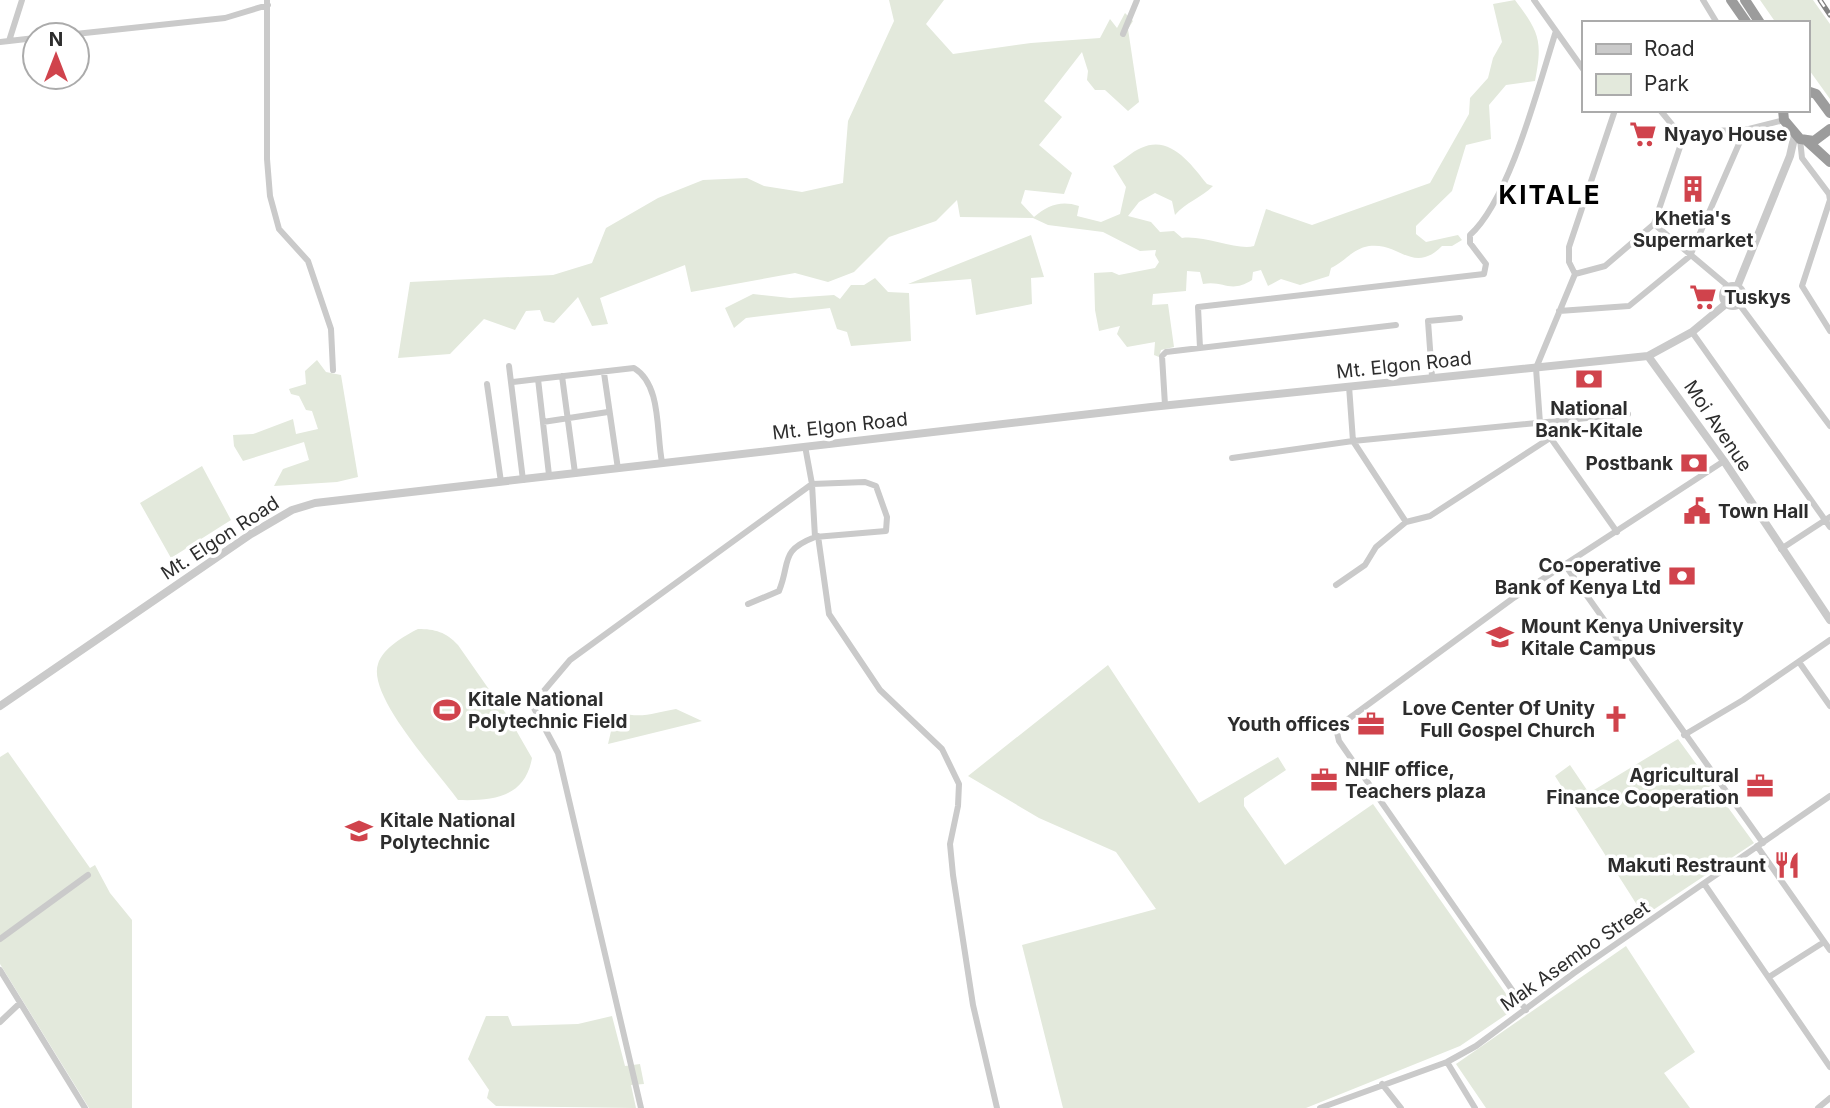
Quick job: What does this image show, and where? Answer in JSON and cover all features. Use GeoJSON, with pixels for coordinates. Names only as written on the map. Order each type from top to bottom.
{"type":"FeatureCollection","features":[{"type":"Feature","properties":{"kind":"highway"},"geometry":{"type":"LineString","coordinates":[[1731,0],[1746,21]]}},
{"type":"Feature","properties":{"kind":"highway"},"geometry":{"type":"LineString","coordinates":[[1745,0],[1759,21]]}},
{"type":"Feature","properties":{"kind":"highway"},"geometry":{"type":"LineString","coordinates":[[1809,91],[1821,99],[1830,113]]}},
{"type":"Feature","properties":{"kind":"highway"},"geometry":{"type":"LineString","coordinates":[[1784,115],[1801,138],[1830,162]]}},
{"type":"Feature","properties":{"kind":"highway"},"geometry":{"type":"LineString","coordinates":[[1801,138],[1821,139],[1830,129]]}},
{"type":"Feature","properties":{"kind":"street"},"geometry":{"type":"LineString","coordinates":[[9,41],[22,0]]}},
{"type":"Feature","properties":{"kind":"street"},"geometry":{"type":"LineString","coordinates":[[1123,34],[1137,0]]}},
{"type":"Feature","properties":{"kind":"street"},"geometry":{"type":"LineString","coordinates":[[1534,0],[1582,68]]}},
{"type":"Feature","properties":{"kind":"street"},"geometry":{"type":"LineString","coordinates":[[1703,0],[1716,21]]}},
{"type":"Feature","properties":{"kind":"street"},"geometry":{"type":"LineString","coordinates":[[91,32],[225,18],[267,2],[267,159],[270,196],[279,229],[308,261],[331,329],[333,370]]}},
{"type":"Feature","properties":{"kind":"street"},"geometry":{"type":"LineString","coordinates":[[1200,348],[1198,307],[1484,274],[1486,264],[1469,243],[1470,235],[1485,222],[1504,180],[1528,121],[1556,31]]}},
{"type":"Feature","properties":{"kind":"street"},"geometry":{"type":"LineString","coordinates":[[0,42],[21,40]]}},
{"type":"Feature","properties":{"kind":"street"},"geometry":{"type":"LineString","coordinates":[[1614,112],[1569,247],[1569,262],[1575,274],[1536,368],[1541,423],[1617,532]]}},
{"type":"Feature","properties":{"kind":"street"},"geometry":{"type":"LineString","coordinates":[[1662,112],[1683,138]]}},
{"type":"Feature","properties":{"kind":"street"},"geometry":{"type":"LineString","coordinates":[[1683,138],[1704,131],[1745,130],[1784,115]]}},
{"type":"Feature","properties":{"kind":"street"},"geometry":{"type":"LineString","coordinates":[[1559,311],[1629,306],[1690,256],[1745,130]]}},
{"type":"Feature","properties":{"kind":"street"},"geometry":{"type":"LineString","coordinates":[[1575,274],[1605,266],[1654,224],[1683,138]]}},
{"type":"Feature","properties":{"kind":"street"},"geometry":{"type":"LineString","coordinates":[[1801,138],[1792,149],[1733,287],[1724,294],[1727,303],[1739,304],[1830,426]]}},
{"type":"Feature","properties":{"kind":"street"},"geometry":{"type":"LineString","coordinates":[[1801,138],[1802,158],[1829,194],[1830,200],[1802,286],[1830,331]]}},
{"type":"Feature","properties":{"kind":"street"},"geometry":{"type":"LineString","coordinates":[[1654,224],[1690,256],[1743,295],[1739,304]]}},
{"type":"Feature","properties":{"kind":"street","name":"Mt. Elgon Road"},"geometry":{"type":"LineString","coordinates":[[0,706],[251,534],[292,510],[341,499],[662,462],[1432,376],[1648,356],[1692,332],[1727,303]]}},
{"type":"Feature","properties":{"kind":"street"},"geometry":{"type":"LineString","coordinates":[[1432,376],[1428,321],[1460,318]]}},
{"type":"Feature","properties":{"kind":"street"},"geometry":{"type":"LineString","coordinates":[[1165,405],[1162,356],[1166,352],[1396,325]]}},
{"type":"Feature","properties":{"kind":"street"},"geometry":{"type":"LineString","coordinates":[[1692,332],[1829,522],[1781,549]]}},
{"type":"Feature","properties":{"kind":"street","name":"Moi Avenue"},"geometry":{"type":"LineString","coordinates":[[1648,356],[1724,461],[1830,620]]}},
{"type":"Feature","properties":{"kind":"street"},"geometry":{"type":"LineString","coordinates":[[509,366],[523,480]]}},
{"type":"Feature","properties":{"kind":"street"},"geometry":{"type":"LineString","coordinates":[[513,382],[634,368],[646,377],[652,389],[662,462]]}},
{"type":"Feature","properties":{"kind":"street"},"geometry":{"type":"LineString","coordinates":[[604,373],[618,469]]}},
{"type":"Feature","properties":{"kind":"street"},"geometry":{"type":"LineString","coordinates":[[562,376],[575,472]]}},
{"type":"Feature","properties":{"kind":"street"},"geometry":{"type":"LineString","coordinates":[[538,379],[550,475]]}},
{"type":"Feature","properties":{"kind":"street"},"geometry":{"type":"LineString","coordinates":[[486,384],[500,482]]}},
{"type":"Feature","properties":{"kind":"street"},"geometry":{"type":"LineString","coordinates":[[1349,386],[1353,442],[1406,522]]}},
{"type":"Feature","properties":{"kind":"street"},"geometry":{"type":"LineString","coordinates":[[543,422],[608,412]]}},
{"type":"Feature","properties":{"kind":"street"},"geometry":{"type":"LineString","coordinates":[[1232,458],[1353,442],[1628,414]]}},
{"type":"Feature","properties":{"kind":"street"},"geometry":{"type":"LineString","coordinates":[[1336,585],[1365,565],[1376,547],[1406,522],[1430,516],[1550,438]]}},
{"type":"Feature","properties":{"kind":"street"},"geometry":{"type":"LineString","coordinates":[[805,446],[829,614],[880,690],[942,749],[959,784],[950,844],[953,875],[973,1004],[997,1108]]}},
{"type":"Feature","properties":{"kind":"street"},"geometry":{"type":"LineString","coordinates":[[1526,1010],[1339,741],[1336,728],[1511,599],[1724,461]]}},
{"type":"Feature","properties":{"kind":"street"},"geometry":{"type":"LineString","coordinates":[[641,1108],[558,753],[534,708],[537,699],[570,660],[812,484],[871,483],[879,494],[888,523],[886,531],[816,537],[801,542],[785,558],[779,591],[748,604]]}},
{"type":"Feature","properties":{"kind":"street"},"geometry":{"type":"LineString","coordinates":[[1565,565],[1760,844],[1830,950]]}},
{"type":"Feature","properties":{"kind":"street"},"geometry":{"type":"LineString","coordinates":[[1684,735],[1830,640]]}},
{"type":"Feature","properties":{"kind":"street"},"geometry":{"type":"LineString","coordinates":[[1798,662],[1830,706]]}},
{"type":"Feature","properties":{"kind":"street","name":"Mak Asembo Street"},"geometry":{"type":"LineString","coordinates":[[1320,1108],[1447,1062],[1476,1046],[1830,796]]}},
{"type":"Feature","properties":{"kind":"street"},"geometry":{"type":"LineString","coordinates":[[0,939],[88,874]]}},
{"type":"Feature","properties":{"kind":"street"},"geometry":{"type":"LineString","coordinates":[[1705,885],[1830,1067]]}},
{"type":"Feature","properties":{"kind":"street"},"geometry":{"type":"LineString","coordinates":[[1769,977],[1824,942]]}},
{"type":"Feature","properties":{"kind":"street"},"geometry":{"type":"LineString","coordinates":[[0,970],[85,1108]]}},
{"type":"Feature","properties":{"kind":"street"},"geometry":{"type":"LineString","coordinates":[[0,1022],[20,1003]]}},
{"type":"Feature","properties":{"kind":"street"},"geometry":{"type":"LineString","coordinates":[[1447,1062],[1475,1108]]}},
{"type":"Feature","properties":{"kind":"street"},"geometry":{"type":"LineString","coordinates":[[1382,1084],[1401,1108]]}},
{"type":"Feature","properties":{"kind":"street"},"geometry":{"type":"LineString","coordinates":[[1818,1108],[1830,1098]]}},
{"type":"Feature","properties":{"kind":"green space"},"geometry":{"type":"Polygon","coordinates":[[[889,0],[944,0],[926,24],[953,54],[1031,43],[1100,38],[1110,19],[1117,28],[1125,13],[1133,21],[1128,29],[1139,102],[1128,111],[1105,90],[1095,90],[1087,80],[1088,71],[1082,52],[1044,101],[1062,117],[1039,145],[1072,173],[1064,194],[1025,190],[1021,203],[1034,217],[1055,205],[1072,204],[1079,206],[1077,216],[1101,222],[1120,214],[1126,187],[1113,166],[1141,148],[1161,145],[1179,153],[1207,184],[1213,186],[1175,215],[1172,201],[1155,193],[1139,202],[1128,216],[1151,222],[1160,232],[1174,231],[1182,238],[1247,247],[1254,246],[1266,209],[1312,225],[1430,183],[1469,114],[1470,98],[1488,78],[1493,58],[1502,42],[1493,4],[1515,0],[1534,29],[1539,56],[1535,81],[1506,85],[1489,105],[1491,139],[1466,145],[1452,191],[1416,226],[1416,234],[1426,242],[1458,235],[1462,240],[1452,246],[1442,246],[1423,258],[1414,258],[1380,246],[1369,246],[1353,252],[1331,268],[1329,276],[1300,285],[1281,279],[1268,286],[1261,270],[1253,272],[1252,280],[1238,286],[1203,284],[1200,272],[1187,271],[1186,291],[1153,294],[1152,305],[1168,304],[1174,347],[1161,350],[1159,357],[1154,355],[1155,342],[1127,347],[1117,334],[1120,326],[1099,331],[1095,310],[1094,273],[1112,272],[1119,275],[1155,268],[1159,262],[1155,255],[1156,250],[1140,251],[1103,232],[1048,225],[1033,218],[960,217],[957,200],[936,221],[889,237],[854,272],[828,282],[795,273],[691,292],[685,265],[600,298],[608,324],[592,326],[578,297],[554,323],[544,321],[540,310],[526,311],[515,330],[484,319],[450,354],[398,358],[410,282],[553,275],[592,263],[606,228],[658,198],[703,180],[747,178],[764,186],[802,192],[843,183],[848,121],[894,21],[889,0]]]}},
{"type":"Feature","properties":{"kind":"green space"},"geometry":{"type":"Polygon","coordinates":[[[1760,0],[1813,0],[1830,24],[1830,99],[1809,70],[1809,21],[1775,21],[1760,0]]]}},
{"type":"Feature","properties":{"kind":"green space"},"geometry":{"type":"Polygon","coordinates":[[[1031,235],[1044,277],[1031,278],[1032,304],[976,315],[971,279],[908,284],[1031,235]]]}},
{"type":"Feature","properties":{"kind":"green space"},"geometry":{"type":"Polygon","coordinates":[[[875,278],[888,292],[909,293],[911,341],[851,346],[847,332],[837,329],[830,308],[746,318],[734,328],[725,308],[753,294],[790,298],[834,295],[840,299],[851,285],[864,285],[875,278]]]}},
{"type":"Feature","properties":{"kind":"green space"},"geometry":{"type":"Polygon","coordinates":[[[317,360],[326,372],[341,375],[358,477],[337,482],[274,486],[283,469],[309,460],[304,442],[243,461],[234,446],[233,435],[253,434],[293,419],[296,434],[318,429],[312,411],[306,410],[299,396],[291,394],[289,389],[306,384],[305,371],[317,360]]]}},
{"type":"Feature","properties":{"kind":"green space"},"geometry":{"type":"Polygon","coordinates":[[[202,466],[231,520],[171,558],[140,503],[202,466]]]}},
{"type":"Feature","properties":{"kind":"green space","name":"Kitale National Polytechnic Field"},"geometry":{"type":"Polygon","coordinates":[[[418,629],[440,632],[454,641],[509,718],[532,758],[522,782],[514,789],[495,798],[458,800],[393,714],[377,678],[378,664],[389,648],[418,629]]]}},
{"type":"Feature","properties":{"kind":"green space"},"geometry":{"type":"Polygon","coordinates":[[[1108,665],[1199,803],[1278,757],[1286,770],[1244,798],[1244,806],[1285,865],[1373,804],[1516,1008],[1460,1046],[1306,1108],[1063,1108],[1022,945],[1156,909],[1116,852],[1039,818],[968,776],[1108,665]]]}},
{"type":"Feature","properties":{"kind":"green space"},"geometry":{"type":"Polygon","coordinates":[[[676,709],[702,721],[608,744],[612,727],[622,713],[643,715],[676,709]]]}},
{"type":"Feature","properties":{"kind":"green space"},"geometry":{"type":"Polygon","coordinates":[[[1678,739],[1754,843],[1644,916],[1555,776],[1570,765],[1589,793],[1678,739]]]}},
{"type":"Feature","properties":{"kind":"green space"},"geometry":{"type":"Polygon","coordinates":[[[8,752],[90,868],[95,865],[110,893],[132,920],[132,1108],[89,1108],[0,964],[0,757],[8,752]]]}},
{"type":"Feature","properties":{"kind":"green space"},"geometry":{"type":"Polygon","coordinates":[[[1626,946],[1695,1052],[1664,1073],[1690,1108],[1486,1108],[1456,1064],[1626,946]]]}},
{"type":"Feature","properties":{"kind":"green space"},"geometry":{"type":"Polygon","coordinates":[[[486,1016],[508,1016],[512,1026],[578,1024],[612,1016],[625,1066],[640,1064],[644,1084],[631,1085],[636,1108],[496,1106],[487,1098],[489,1090],[468,1059],[486,1016]]]}},
{"type":"Feature","properties":{"kind":"railway"},"geometry":{"type":"LineString","coordinates":[[1820,0],[1830,15]]}},
{"type":"Feature","properties":{"kind":"place","name":"Nyayo House"},"geometry":{"type":"Point","coordinates":[1643,134]}},
{"type":"Feature","properties":{"kind":"place","name":"Khetia's Supermarket"},"geometry":{"type":"Point","coordinates":[1693,189]}},
{"type":"Feature","properties":{"kind":"place","name":"Tuskys"},"geometry":{"type":"Point","coordinates":[1703,297]}},
{"type":"Feature","properties":{"kind":"place","name":"National Bank-Kitale"},"geometry":{"type":"Point","coordinates":[1589,379]}},
{"type":"Feature","properties":{"kind":"place","name":"Postbank"},"geometry":{"type":"Point","coordinates":[1694,463]}},
{"type":"Feature","properties":{"kind":"place","name":"Town Hall"},"geometry":{"type":"Point","coordinates":[1697,511]}},
{"type":"Feature","properties":{"kind":"place","name":"Co-operative Bank of Kenya Ltd"},"geometry":{"type":"Point","coordinates":[1682,576]}},
{"type":"Feature","properties":{"kind":"place","name":"Mount Kenya University Kitale Campus"},"geometry":{"type":"Point","coordinates":[1500,637]}},
{"type":"Feature","properties":{"kind":"place","name":"Kitale National Polytechnic Field"},"geometry":{"type":"Point","coordinates":[447,710]}},
{"type":"Feature","properties":{"kind":"place","name":"Love Center Of Unity Full Gospel Church"},"geometry":{"type":"Point","coordinates":[1616,719]}},
{"type":"Feature","properties":{"kind":"place","name":"Youth offices"},"geometry":{"type":"Point","coordinates":[1371,724]}},
{"type":"Feature","properties":{"kind":"place","name":"NHIF office, Teachers plaza"},"geometry":{"type":"Point","coordinates":[1324,780]}},
{"type":"Feature","properties":{"kind":"place","name":"Agricultural Finance Cooperation"},"geometry":{"type":"Point","coordinates":[1760,786]}},
{"type":"Feature","properties":{"kind":"place","name":"Kitale National Polytechnic"},"geometry":{"type":"Point","coordinates":[359,831]}},
{"type":"Feature","properties":{"kind":"place","name":"Makuti Restraunt"},"geometry":{"type":"Point","coordinates":[1787,865]}},
{"type":"Feature","properties":{"kind":"district","name":"KITALE"},"geometry":{"type":"Point","coordinates":[1550,194]}}]}
